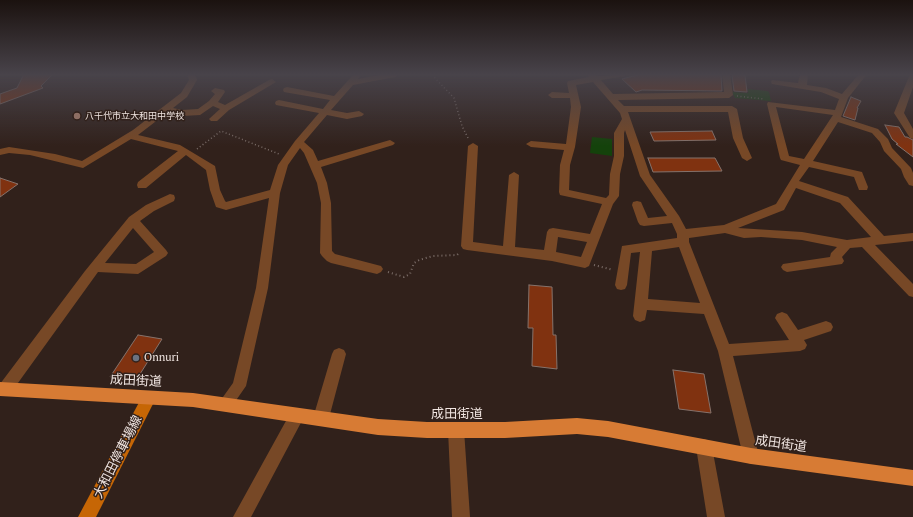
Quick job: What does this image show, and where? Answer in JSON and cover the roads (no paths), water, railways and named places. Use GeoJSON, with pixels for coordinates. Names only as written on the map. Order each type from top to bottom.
{"type":"FeatureCollection","features":[{"type":"Feature","properties":{"kind":"highway","name":"成田街道"},"geometry":{"type":"LineString","coordinates":[[2,389],[225,404],[378,427],[427,430],[505,430],[577,426],[608,429],[751,456],[913,478]]}},
{"type":"Feature","properties":{"kind":"main road","name":"大和田停車場線"},"geometry":{"type":"LineString","coordinates":[[87,517],[149,398]]}},
{"type":"Feature","properties":{"kind":"street"},"geometry":{"type":"LineString","coordinates":[[0,152],[9,150],[30,152],[83,165],[129,136],[180,98]]}},
{"type":"Feature","properties":{"kind":"street"},"geometry":{"type":"LineString","coordinates":[[166,109],[182,113],[200,112],[212,103],[216,98]]}},
{"type":"Feature","properties":{"kind":"street"},"geometry":{"type":"LineString","coordinates":[[214,119],[226,108],[243,98]]}},
{"type":"Feature","properties":{"kind":"street"},"geometry":{"type":"LineString","coordinates":[[332,98],[337,99]]}},
{"type":"Feature","properties":{"kind":"street"},"geometry":{"type":"LineString","coordinates":[[574,98],[576,107],[570,147],[565,165],[564,192],[608,202]]}},
{"type":"Feature","properties":{"kind":"street"},"geometry":{"type":"LineString","coordinates":[[613,98],[629,125],[645,176],[675,220],[683,238],[724,351],[751,456]]}},
{"type":"Feature","properties":{"kind":"street"},"geometry":{"type":"LineString","coordinates":[[621,285],[626,249],[647,247],[725,229],[780,207],[793,183],[836,116],[844,98]]}},
{"type":"Feature","properties":{"kind":"street"},"geometry":{"type":"LineString","coordinates":[[904,98],[899,113],[913,136]]}},
{"type":"Feature","properties":{"kind":"street"},"geometry":{"type":"LineString","coordinates":[[225,404],[239,386],[262,288],[275,193],[283,165],[298,143],[337,99]]}},
{"type":"Feature","properties":{"kind":"street"},"geometry":{"type":"LineString","coordinates":[[212,103],[226,108]]}},
{"type":"Feature","properties":{"kind":"street"},"geometry":{"type":"LineString","coordinates":[[279,103],[347,116],[359,114]]}},
{"type":"Feature","properties":{"kind":"street"},"geometry":{"type":"LineString","coordinates":[[863,187],[858,174],[785,158],[772,104],[836,116],[875,131],[885,141],[887,149],[906,168],[909,177],[913,182]]}},
{"type":"Feature","properties":{"kind":"street"},"geometry":{"type":"LineString","coordinates":[[623,114],[732,109],[738,138],[746,158]]}},
{"type":"Feature","properties":{"kind":"street"},"geometry":{"type":"LineString","coordinates":[[473,146],[467,246],[550,256],[585,263],[608,202],[614,196],[615,174],[619,156],[619,133],[623,114]]}},
{"type":"Feature","properties":{"kind":"street"},"geometry":{"type":"LineString","coordinates":[[903,121],[913,119]]}},
{"type":"Feature","properties":{"kind":"street"},"geometry":{"type":"LineString","coordinates":[[129,136],[177,147],[211,168],[215,190],[220,204],[226,206],[275,193]]}},
{"type":"Feature","properties":{"kind":"street"},"geometry":{"type":"LineString","coordinates":[[298,143],[305,147],[309,152],[322,183],[326,203],[326,253],[331,258],[377,269]]}},
{"type":"Feature","properties":{"kind":"street"},"geometry":{"type":"LineString","coordinates":[[314,166],[390,143]]}},
{"type":"Feature","properties":{"kind":"street"},"geometry":{"type":"LineString","coordinates":[[531,144],[570,147]]}},
{"type":"Feature","properties":{"kind":"street"},"geometry":{"type":"LineString","coordinates":[[142,185],[187,152]]}},
{"type":"Feature","properties":{"kind":"street"},"geometry":{"type":"LineString","coordinates":[[509,251],[514,175]]}},
{"type":"Feature","properties":{"kind":"street"},"geometry":{"type":"LineString","coordinates":[[793,183],[844,200],[882,241]]}},
{"type":"Feature","properties":{"kind":"street"},"geometry":{"type":"LineString","coordinates":[[2,389],[95,267],[133,220],[150,208],[170,198]]}},
{"type":"Feature","properties":{"kind":"street"},"geometry":{"type":"LineString","coordinates":[[637,205],[644,222],[675,220]]}},
{"type":"Feature","properties":{"kind":"street"},"geometry":{"type":"LineString","coordinates":[[95,267],[138,269],[162,252],[133,220]]}},
{"type":"Feature","properties":{"kind":"street"},"geometry":{"type":"LineString","coordinates":[[725,229],[744,234],[761,233],[802,236],[847,244],[913,238]]}},
{"type":"Feature","properties":{"kind":"street"},"geometry":{"type":"LineString","coordinates":[[550,256],[553,232],[594,239]]}},
{"type":"Feature","properties":{"kind":"street"},"geometry":{"type":"LineString","coordinates":[[865,242],[913,292]]}},
{"type":"Feature","properties":{"kind":"street"},"geometry":{"type":"LineString","coordinates":[[787,267],[838,261],[835,256],[847,244]]}},
{"type":"Feature","properties":{"kind":"street"},"geometry":{"type":"LineString","coordinates":[[647,247],[644,260],[641,310],[709,308]]}},
{"type":"Feature","properties":{"kind":"street"},"geometry":{"type":"LineString","coordinates":[[724,351],[800,345],[782,318]]}},
{"type":"Feature","properties":{"kind":"street"},"geometry":{"type":"LineString","coordinates":[[795,337],[826,327]]}},
{"type":"Feature","properties":{"kind":"street"},"geometry":{"type":"LineString","coordinates":[[321,418],[339,354]]}},
{"type":"Feature","properties":{"kind":"street"},"geometry":{"type":"LineString","coordinates":[[242,517],[297,415]]}},
{"type":"Feature","properties":{"kind":"street"},"geometry":{"type":"LineString","coordinates":[[456,430],[460,517]]}},
{"type":"Feature","properties":{"kind":"street"},"geometry":{"type":"LineString","coordinates":[[704,447],[716,517]]}},
{"type":"Feature","properties":{"kind":"place","name":"八千代市立大和田中学校"},"geometry":{"type":"Point","coordinates":[77,116]}},
{"type":"Feature","properties":{"kind":"place","name":"Onnuri"},"geometry":{"type":"Point","coordinates":[136,358]}}]}
